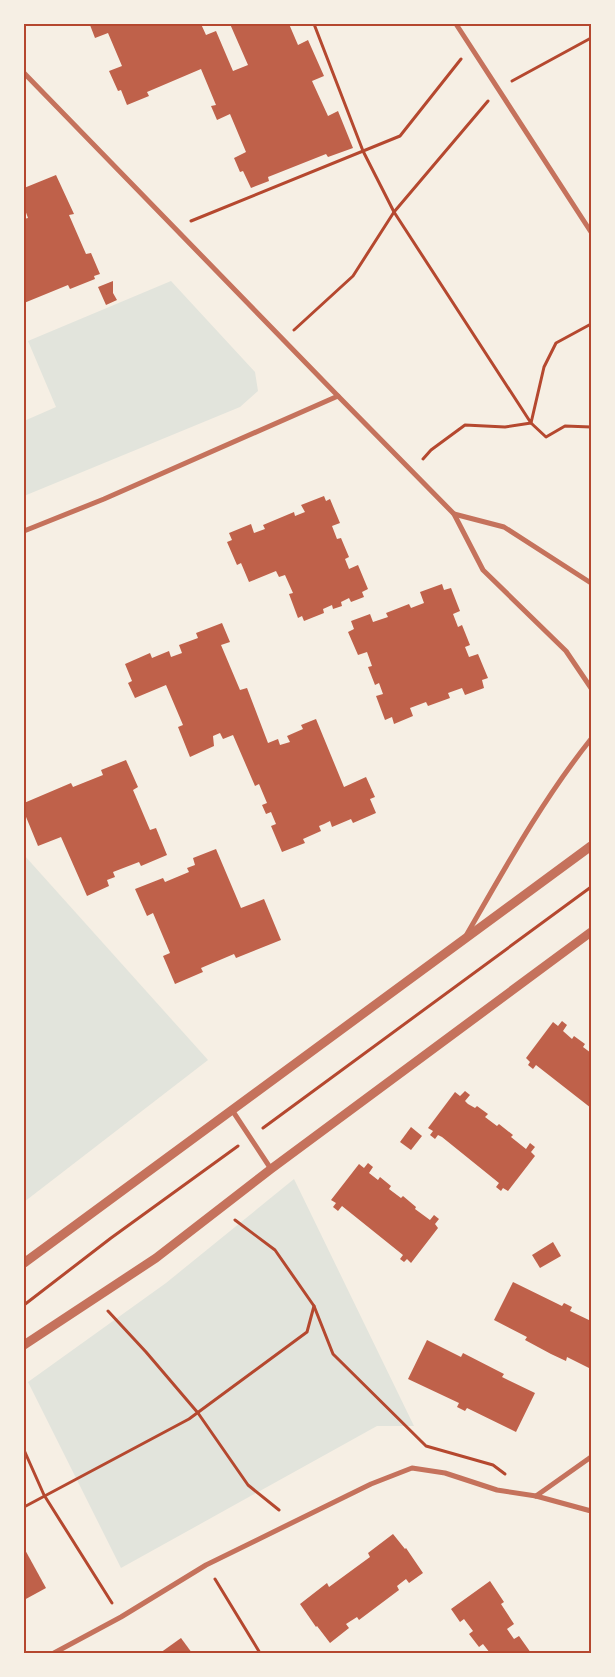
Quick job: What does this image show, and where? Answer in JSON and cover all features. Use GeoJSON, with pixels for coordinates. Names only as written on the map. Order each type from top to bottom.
{"type":"FeatureCollection","features":[{"type":"Feature","properties":{"kind":"street"},"geometry":{"type":"LineString","coordinates":[[456,24],[591,232]]}},
{"type":"Feature","properties":{"kind":"street"},"geometry":{"type":"LineString","coordinates":[[24,73],[454,514],[483,570],[566,651],[591,688]]}},
{"type":"Feature","properties":{"kind":"street"},"geometry":{"type":"LineString","coordinates":[[24,531],[104,499],[338,396]]}},
{"type":"Feature","properties":{"kind":"street"},"geometry":{"type":"LineString","coordinates":[[454,514],[504,527],[591,583]]}},
{"type":"Feature","properties":{"kind":"street"},"geometry":{"type":"LineString","coordinates":[[463,941],[565,771],[591,739]]}},
{"type":"Feature","properties":{"kind":"street"},"geometry":{"type":"LineString","coordinates":[[24,1263],[591,846]]}},
{"type":"Feature","properties":{"kind":"street"},"geometry":{"type":"LineString","coordinates":[[24,1345],[156,1258],[271,1169],[591,932]]}},
{"type":"Feature","properties":{"kind":"street"},"geometry":{"type":"LineString","coordinates":[[232,1110],[271,1169]]}},
{"type":"Feature","properties":{"kind":"street"},"geometry":{"type":"LineString","coordinates":[[536,1496],[591,1457]]}},
{"type":"Feature","properties":{"kind":"street"},"geometry":{"type":"LineString","coordinates":[[54,1653],[121,1617],[206,1565],[370,1484],[412,1468],[445,1473],[497,1490],[536,1496],[591,1511]]}},
{"type":"Feature","properties":{"kind":"path"},"geometry":{"type":"LineString","coordinates":[[314,24],[363,151],[394,212],[531,423],[546,437],[565,426],[591,427]]}},
{"type":"Feature","properties":{"kind":"path"},"geometry":{"type":"LineString","coordinates":[[283,340],[353,276],[394,212],[499,88],[591,38]]}},
{"type":"Feature","properties":{"kind":"path"},"geometry":{"type":"LineString","coordinates":[[174,228],[400,136],[472,46]]}},
{"type":"Feature","properties":{"kind":"path"},"geometry":{"type":"LineString","coordinates":[[531,423],[544,367],[556,343],[591,324]]}},
{"type":"Feature","properties":{"kind":"path"},"geometry":{"type":"LineString","coordinates":[[412,472],[431,450],[465,425],[505,427],[531,423]]}},
{"type":"Feature","properties":{"kind":"path"},"geometry":{"type":"LineString","coordinates":[[24,1305],[111,1238],[591,888]]}},
{"type":"Feature","properties":{"kind":"path"},"geometry":{"type":"LineString","coordinates":[[220,1209],[275,1250],[314,1306],[333,1354],[426,1446],[493,1465],[507,1476]]}},
{"type":"Feature","properties":{"kind":"path"},"geometry":{"type":"LineString","coordinates":[[96,1298],[198,1412],[248,1485],[293,1522]]}},
{"type":"Feature","properties":{"kind":"path"},"geometry":{"type":"LineString","coordinates":[[24,1507],[189,1419],[307,1332],[314,1306]]}},
{"type":"Feature","properties":{"kind":"path"},"geometry":{"type":"LineString","coordinates":[[24,1450],[44,1495],[121,1617]]}},
{"type":"Feature","properties":{"kind":"path"},"geometry":{"type":"LineString","coordinates":[[206,1565],[260,1653]]}},
{"type":"Feature","properties":{"kind":"shaded area"},"geometry":{"type":"Polygon","coordinates":[[[171,281],[255,372],[258,391],[240,407],[24,496],[24,421],[56,407],[28,341],[171,281]]]}},
{"type":"Feature","properties":{"kind":"shaded area"},"geometry":{"type":"Polygon","coordinates":[[[24,855],[208,1060],[24,1202],[24,855]]]}},
{"type":"Feature","properties":{"kind":"shaded area"},"geometry":{"type":"Polygon","coordinates":[[[294,1179],[414,1426],[377,1426],[121,1568],[28,1382],[166,1283],[294,1179]]]}},
{"type":"Feature","properties":{"kind":"building"},"geometry":{"type":"Polygon","coordinates":[[[201,24],[206,35],[216,31],[233,71],[248,65],[230,24],[289,24],[298,45],[308,40],[324,76],[312,81],[328,116],[338,111],[353,148],[328,157],[326,154],[268,177],[269,181],[251,188],[243,171],[240,172],[234,158],[246,152],[230,114],[217,120],[211,106],[216,105],[201,69],[147,92],[149,96],[127,105],[121,90],[118,91],[109,71],[122,66],[108,33],[95,38],[90,25],[201,24]]]}},
{"type":"Feature","properties":{"kind":"building"},"geometry":{"type":"Polygon","coordinates":[[[56,175],[74,214],[69,215],[86,254],[91,253],[100,274],[94,276],[95,279],[70,289],[68,285],[24,303],[24,219],[28,218],[24,207],[24,188],[56,175]]]}},
{"type":"Feature","properties":{"kind":"building"},"geometry":{"type":"Polygon","coordinates":[[[113,281],[113,293],[117,300],[106,305],[98,287],[113,281]]]}},
{"type":"Feature","properties":{"kind":"building"},"geometry":{"type":"Polygon","coordinates":[[[324,496],[326,501],[330,499],[340,523],[332,526],[337,539],[341,538],[349,557],[345,559],[349,569],[358,565],[368,589],[362,592],[364,597],[351,602],[349,598],[341,602],[342,606],[333,609],[332,605],[323,609],[324,613],[304,621],[302,616],[298,618],[289,594],[293,593],[285,575],[279,577],[276,571],[249,582],[241,563],[237,565],[227,542],[232,540],[229,533],[251,524],[254,533],[265,529],[263,525],[294,512],[295,516],[305,512],[301,505],[324,496]]]}},
{"type":"Feature","properties":{"kind":"building"},"geometry":{"type":"Polygon","coordinates":[[[442,584],[444,590],[451,588],[460,611],[453,614],[458,627],[462,625],[470,645],[465,647],[469,657],[478,654],[488,678],[482,680],[484,688],[465,695],[462,688],[448,693],[450,698],[428,706],[426,702],[410,708],[413,716],[394,724],[392,717],[385,720],[376,696],[383,694],[379,683],[375,685],[368,667],[372,666],[367,652],[358,655],[348,632],[354,629],[351,621],[370,614],[373,622],[388,617],[386,613],[409,604],[411,608],[424,603],[420,592],[442,584]]]}},
{"type":"Feature","properties":{"kind":"building"},"geometry":{"type":"Polygon","coordinates":[[[222,623],[230,642],[221,645],[240,690],[247,688],[268,743],[278,739],[280,745],[290,742],[287,736],[303,729],[301,725],[316,719],[344,787],[366,777],[375,797],[370,799],[376,813],[353,823],[351,819],[332,827],[330,821],[319,826],[321,831],[303,839],[305,843],[282,852],[271,826],[276,824],[271,812],[266,814],[262,805],[267,803],[259,784],[255,786],[233,735],[223,739],[220,733],[213,736],[214,746],[190,757],[178,727],[183,725],[166,685],[135,698],[128,683],[132,681],[125,664],[150,653],[152,658],[169,651],[171,657],[182,653],[179,645],[198,638],[196,633],[222,623]]]}},
{"type":"Feature","properties":{"kind":"building"},"geometry":{"type":"Polygon","coordinates":[[[126,760],[138,787],[133,790],[150,830],[156,828],[167,855],[141,866],[139,862],[113,872],[115,877],[107,880],[109,886],[87,896],[61,837],[38,846],[24,812],[24,803],[71,783],[73,787],[103,775],[101,770],[126,760]]]}},
{"type":"Feature","properties":{"kind":"building"},"geometry":{"type":"Polygon","coordinates":[[[216,849],[241,908],[264,899],[281,940],[236,958],[234,954],[201,968],[203,972],[175,984],[163,956],[170,953],[153,913],[147,916],[135,889],[163,878],[165,882],[189,872],[187,868],[195,865],[193,858],[216,849]]]}},
{"type":"Feature","properties":{"kind":"building"},"geometry":{"type":"Polygon","coordinates":[[[562,1021],[567,1025],[563,1031],[572,1039],[574,1036],[585,1044],[583,1047],[591,1053],[591,1108],[536,1065],[533,1069],[528,1065],[530,1062],[526,1058],[553,1022],[558,1026],[562,1021]]]}},
{"type":"Feature","properties":{"kind":"building"},"geometry":{"type":"Polygon","coordinates":[[[465,1091],[470,1095],[465,1101],[468,1104],[475,1108],[477,1106],[488,1114],[485,1117],[497,1126],[499,1124],[526,1149],[530,1143],[535,1147],[531,1152],[535,1156],[508,1191],[503,1188],[501,1191],[496,1187],[499,1183],[442,1137],[438,1135],[435,1139],[430,1135],[433,1131],[428,1128],[455,1092],[460,1096],[465,1091]]]}},
{"type":"Feature","properties":{"kind":"building"},"geometry":{"type":"Polygon","coordinates":[[[411,1127],[422,1136],[411,1150],[400,1142],[411,1127]]]}},
{"type":"Feature","properties":{"kind":"building"},"geometry":{"type":"Polygon","coordinates":[[[368,1163],[373,1167],[369,1173],[378,1180],[380,1177],[391,1186],[389,1189],[401,1198],[403,1196],[416,1207],[415,1209],[430,1220],[434,1215],[439,1219],[435,1224],[438,1228],[411,1263],[407,1259],[404,1262],[400,1259],[403,1255],[342,1206],[338,1211],[333,1207],[336,1203],[331,1200],[359,1164],[364,1168],[368,1163]]]}},
{"type":"Feature","properties":{"kind":"building"},"geometry":{"type":"Polygon","coordinates":[[[553,1242],[561,1256],[540,1268],[532,1255],[553,1242]]]}},
{"type":"Feature","properties":{"kind":"building"},"geometry":{"type":"Polygon","coordinates":[[[513,1282],[562,1306],[564,1303],[572,1307],[570,1311],[591,1321],[591,1369],[567,1357],[566,1361],[551,1354],[525,1340],[527,1337],[494,1320],[513,1282]]]}},
{"type":"Feature","properties":{"kind":"building"},"geometry":{"type":"Polygon","coordinates":[[[427,1340],[461,1357],[463,1353],[504,1374],[502,1377],[535,1393],[516,1432],[467,1408],[465,1411],[457,1407],[459,1403],[408,1379],[427,1340]]]}},
{"type":"Feature","properties":{"kind":"building"},"geometry":{"type":"Polygon","coordinates":[[[393,1534],[406,1548],[423,1573],[409,1583],[406,1579],[397,1586],[399,1590],[359,1620],[357,1617],[346,1624],[349,1628],[330,1643],[300,1604],[327,1583],[329,1587],[370,1557],[368,1553],[393,1534]]]}},
{"type":"Feature","properties":{"kind":"building"},"geometry":{"type":"Polygon","coordinates":[[[24,1548],[46,1588],[24,1600],[24,1548]]]}},
{"type":"Feature","properties":{"kind":"building"},"geometry":{"type":"Polygon","coordinates":[[[490,1581],[504,1602],[501,1604],[514,1624],[507,1629],[514,1639],[519,1636],[531,1653],[490,1653],[483,1644],[479,1647],[469,1634],[473,1631],[464,1619],[460,1622],[451,1609],[490,1581]]]}},
{"type":"Feature","properties":{"kind":"building"},"geometry":{"type":"Polygon","coordinates":[[[181,1638],[192,1653],[160,1653],[181,1638]]]}}]}
